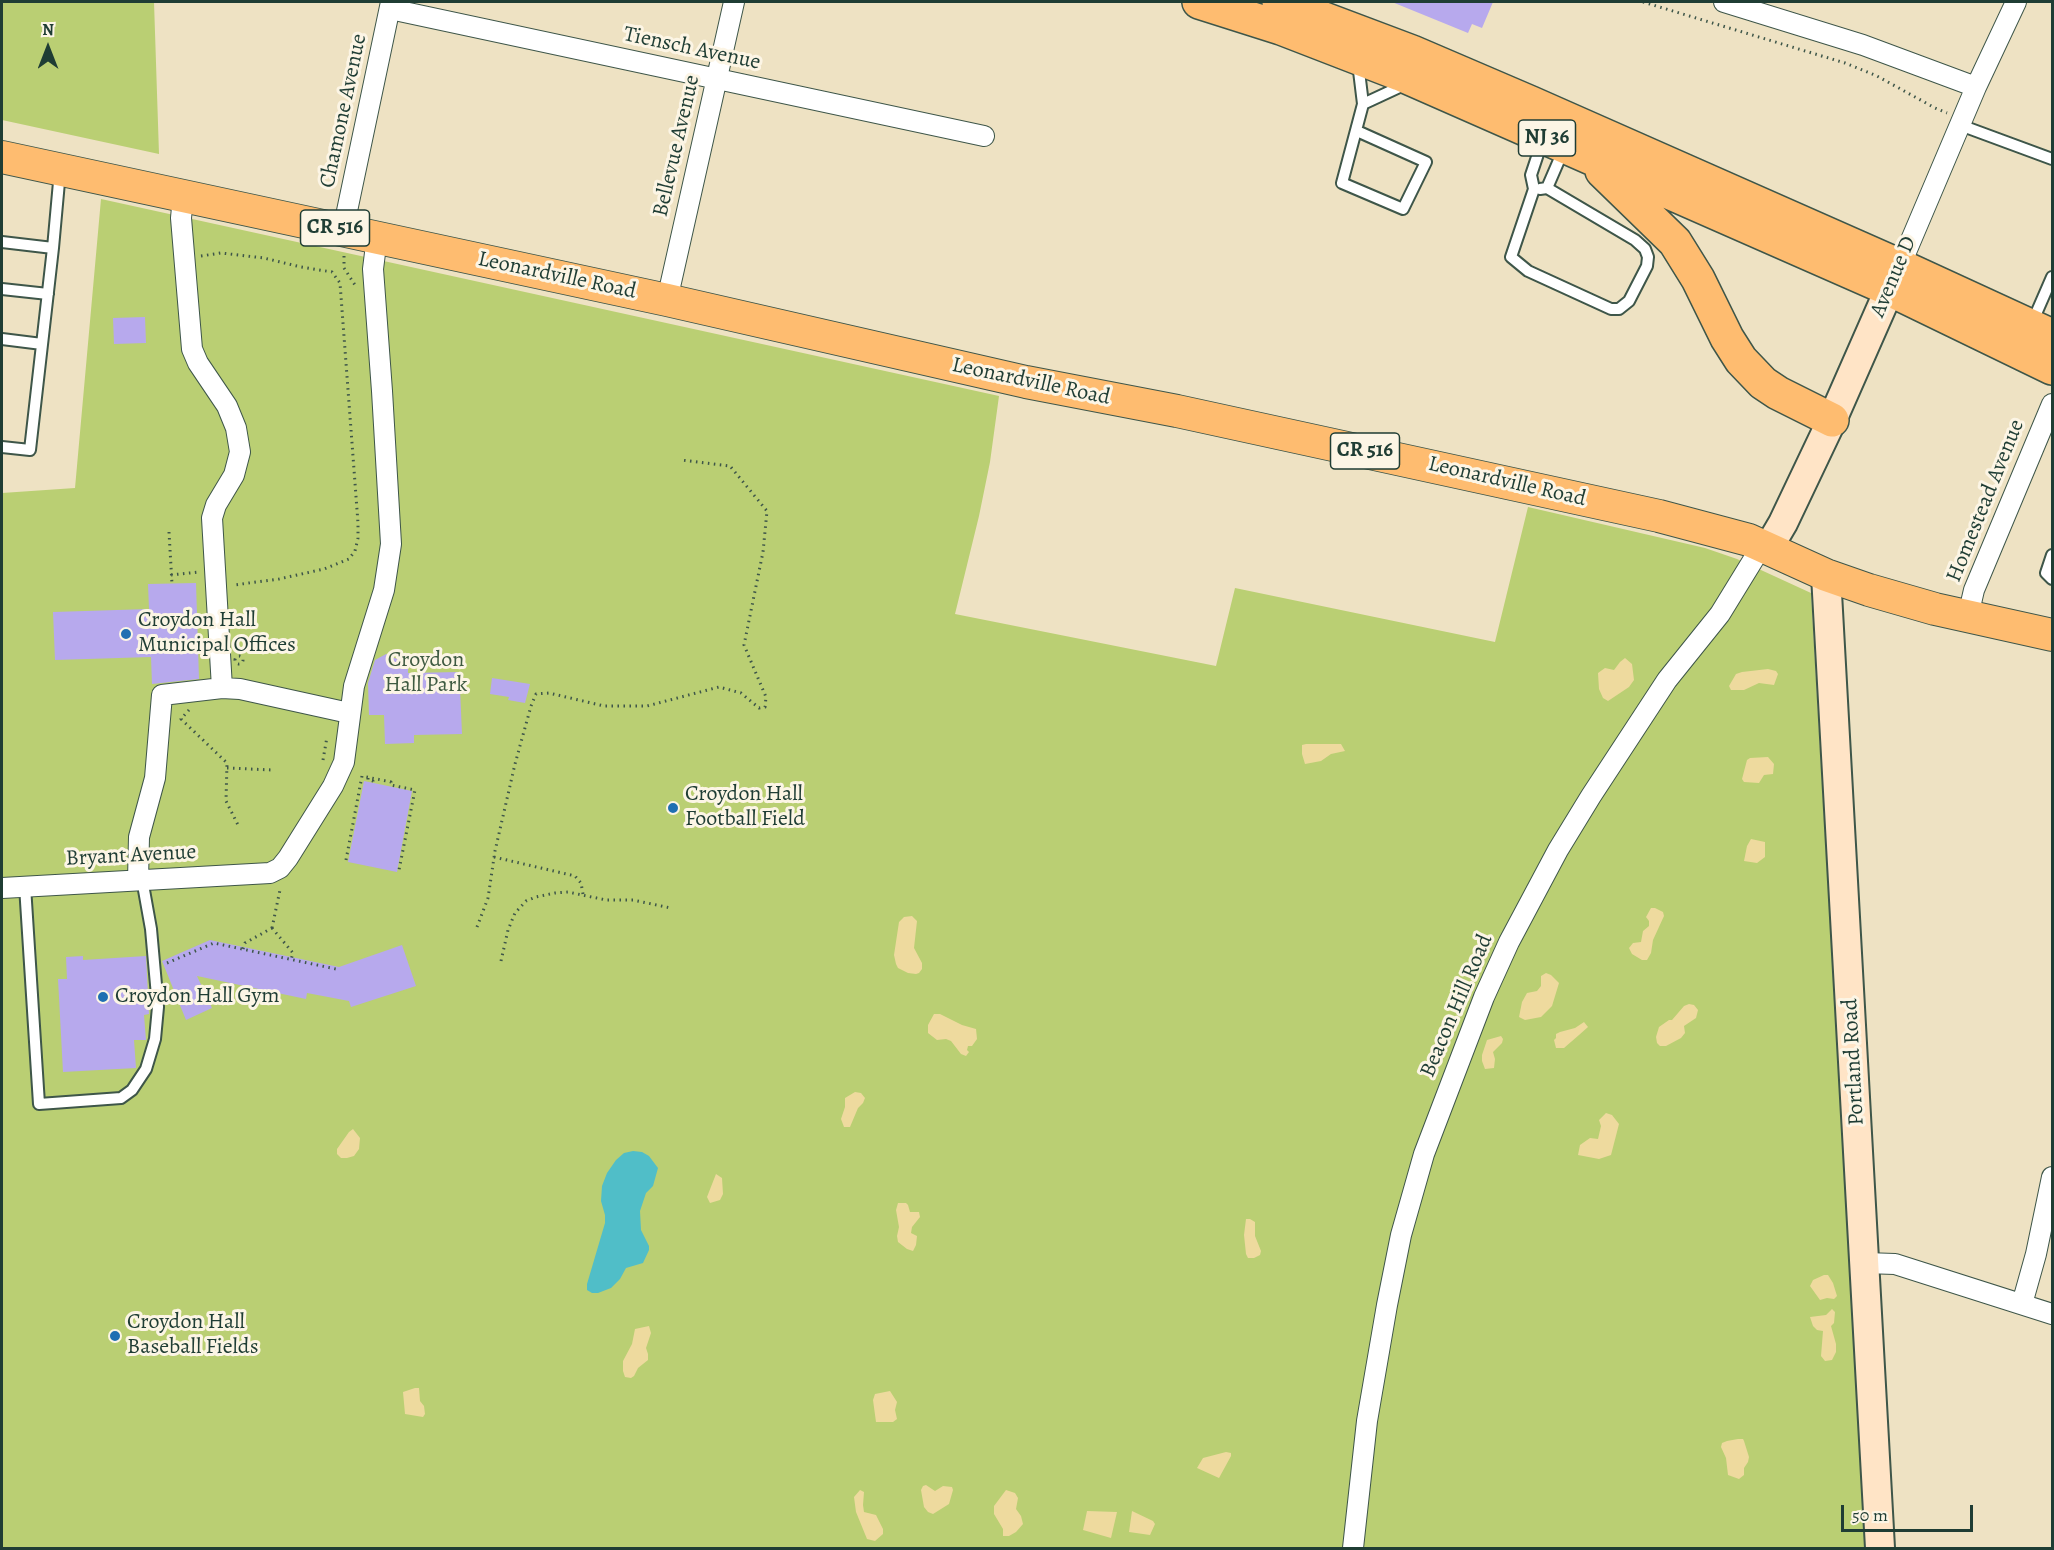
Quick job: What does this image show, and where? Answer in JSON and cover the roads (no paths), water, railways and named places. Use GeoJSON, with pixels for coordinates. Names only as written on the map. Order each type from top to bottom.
{"type":"FeatureCollection","features":[{"type":"Feature","properties":{"kind":"highway","name":"NJ 36"},"geometry":{"type":"LineString","coordinates":[[1199,2],[1281,28],[1357,57],[1564,145],[1894,278],[2041,331]]}},
{"type":"Feature","properties":{"kind":"highway","name":"NJ 36"},"geometry":{"type":"LineString","coordinates":[[1279,2],[1412,52],[1894,278],[2052,368]]}},
{"type":"Feature","properties":{"kind":"highway"},"geometry":{"type":"LineString","coordinates":[[1564,145],[1675,242],[1698,279],[1727,338],[1741,360],[1763,383],[1832,420]]}},
{"type":"Feature","properties":{"kind":"main road","name":"Leonardville Road"},"geometry":{"type":"LineString","coordinates":[[2,157],[183,196],[344,239],[377,237],[1026,382],[1177,411],[1637,511],[1732,535],[1827,575],[1901,600],[2052,635]]}},
{"type":"Feature","properties":{"kind":"street","name":"Bellevue Avenue"},"geometry":{"type":"LineString","coordinates":[[667,300],[734,2]]}},
{"type":"Feature","properties":{"kind":"street"},"geometry":{"type":"LineString","coordinates":[[1724,2],[1863,45],[1976,87]]}},
{"type":"Feature","properties":{"kind":"street","name":"Avenue D"},"geometry":{"type":"LineString","coordinates":[[1765,547],[1780,530],[1832,420],[1976,87],[2016,2]]}},
{"type":"Feature","properties":{"kind":"street","name":"Tiensch Avenue"},"geometry":{"type":"LineString","coordinates":[[391,5],[717,79],[984,136]]}},
{"type":"Feature","properties":{"kind":"street","name":"Chamone Avenue"},"geometry":{"type":"LineString","coordinates":[[344,239],[391,5]]}},
{"type":"Feature","properties":{"kind":"street"},"geometry":{"type":"LineString","coordinates":[[183,196],[180,218],[192,349],[198,363],[227,406],[236,428],[240,452],[231,482],[216,505],[212,518],[222,688]]}},
{"type":"Feature","properties":{"kind":"street"},"geometry":{"type":"LineString","coordinates":[[140,880],[139,844],[142,822],[155,778],[162,695],[222,688],[240,689],[349,713],[357,673],[384,590],[391,544],[373,269],[377,237]]}},
{"type":"Feature","properties":{"kind":"street","name":"Homestead Avenue"},"geometry":{"type":"LineString","coordinates":[[1968,616],[1974,590],[2052,404]]}},
{"type":"Feature","properties":{"kind":"street","name":"Beacon Hill Road"},"geometry":{"type":"LineString","coordinates":[[1353,1548],[1367,1421],[1401,1235],[1424,1154],[1484,997],[1509,942],[1558,850],[1591,795],[1667,680],[1720,614],[1755,557],[1765,547]]}},
{"type":"Feature","properties":{"kind":"street","name":"Portland Road"},"geometry":{"type":"LineString","coordinates":[[1827,575],[1880,1548]]}},
{"type":"Feature","properties":{"kind":"street","name":"Bryant Avenue"},"geometry":{"type":"LineString","coordinates":[[2,888],[237,874],[262,875],[274,872],[288,858],[333,786],[345,757],[349,713]]}},
{"type":"Feature","properties":{"kind":"street"},"geometry":{"type":"LineString","coordinates":[[2022,1304],[2037,1254],[2052,1177]]}},
{"type":"Feature","properties":{"kind":"street"},"geometry":{"type":"LineString","coordinates":[[1866,1263],[1895,1264],[2052,1314]]}},
{"type":"Feature","properties":{"kind":"lane"},"geometry":{"type":"LineString","coordinates":[[1357,57],[1362,80],[1363,104],[1342,183],[1403,209],[1426,162],[1357,130]]}},
{"type":"Feature","properties":{"kind":"lane"},"geometry":{"type":"LineString","coordinates":[[1363,104],[1415,80]]}},
{"type":"Feature","properties":{"kind":"lane"},"geometry":{"type":"LineString","coordinates":[[1961,122],[2052,159]]}},
{"type":"Feature","properties":{"kind":"lane"},"geometry":{"type":"LineString","coordinates":[[1546,188],[1564,145]]}},
{"type":"Feature","properties":{"kind":"lane"},"geometry":{"type":"LineString","coordinates":[[1534,189],[1546,188],[1635,240],[1645,249],[1648,257],[1647,266],[1629,301],[1619,309],[1611,309],[1527,271],[1511,257],[1534,189],[1531,175],[1564,145]]}},
{"type":"Feature","properties":{"kind":"lane"},"geometry":{"type":"LineString","coordinates":[[2,447],[30,450],[60,170]]}},
{"type":"Feature","properties":{"kind":"lane"},"geometry":{"type":"LineString","coordinates":[[2,242],[52,248]]}},
{"type":"Feature","properties":{"kind":"lane"},"geometry":{"type":"LineString","coordinates":[[2041,331],[2052,277]]}},
{"type":"Feature","properties":{"kind":"lane"},"geometry":{"type":"LineString","coordinates":[[2,289],[48,294]]}},
{"type":"Feature","properties":{"kind":"lane"},"geometry":{"type":"LineString","coordinates":[[2,339],[42,344]]}},
{"type":"Feature","properties":{"kind":"lane"},"geometry":{"type":"LineString","coordinates":[[2049,576],[2052,555]]}},
{"type":"Feature","properties":{"kind":"lane"},"geometry":{"type":"LineString","coordinates":[[25,886],[39,1104],[121,1098],[132,1090],[148,1063],[157,1031],[158,1007],[152,939],[140,880]]}},
{"type":"Feature","properties":{"kind":"water"},"geometry":{"type":"Polygon","coordinates":[[[633,1151],[649,1156],[658,1168],[653,1186],[646,1193],[640,1211],[641,1230],[649,1250],[643,1263],[626,1268],[611,1288],[592,1293],[587,1290],[587,1284],[605,1223],[601,1201],[602,1186],[616,1160],[624,1153],[633,1151]]]}},
{"type":"Feature","properties":{"kind":"place","name":"Croydon Hall Municipal Offices"},"geometry":{"type":"Point","coordinates":[126,634]}},
{"type":"Feature","properties":{"kind":"place","name":"Croydon Hall Football Field"},"geometry":{"type":"Point","coordinates":[673,808]}},
{"type":"Feature","properties":{"kind":"place","name":"Croydon Hall Gym"},"geometry":{"type":"Point","coordinates":[103,997]}},
{"type":"Feature","properties":{"kind":"place","name":"Croydon Hall Baseball Fields"},"geometry":{"type":"Point","coordinates":[115,1336]}},
{"type":"Feature","properties":{"kind":"park label","name":"Croydon Hall Park"},"geometry":{"type":"Point","coordinates":[426,674]}}]}
